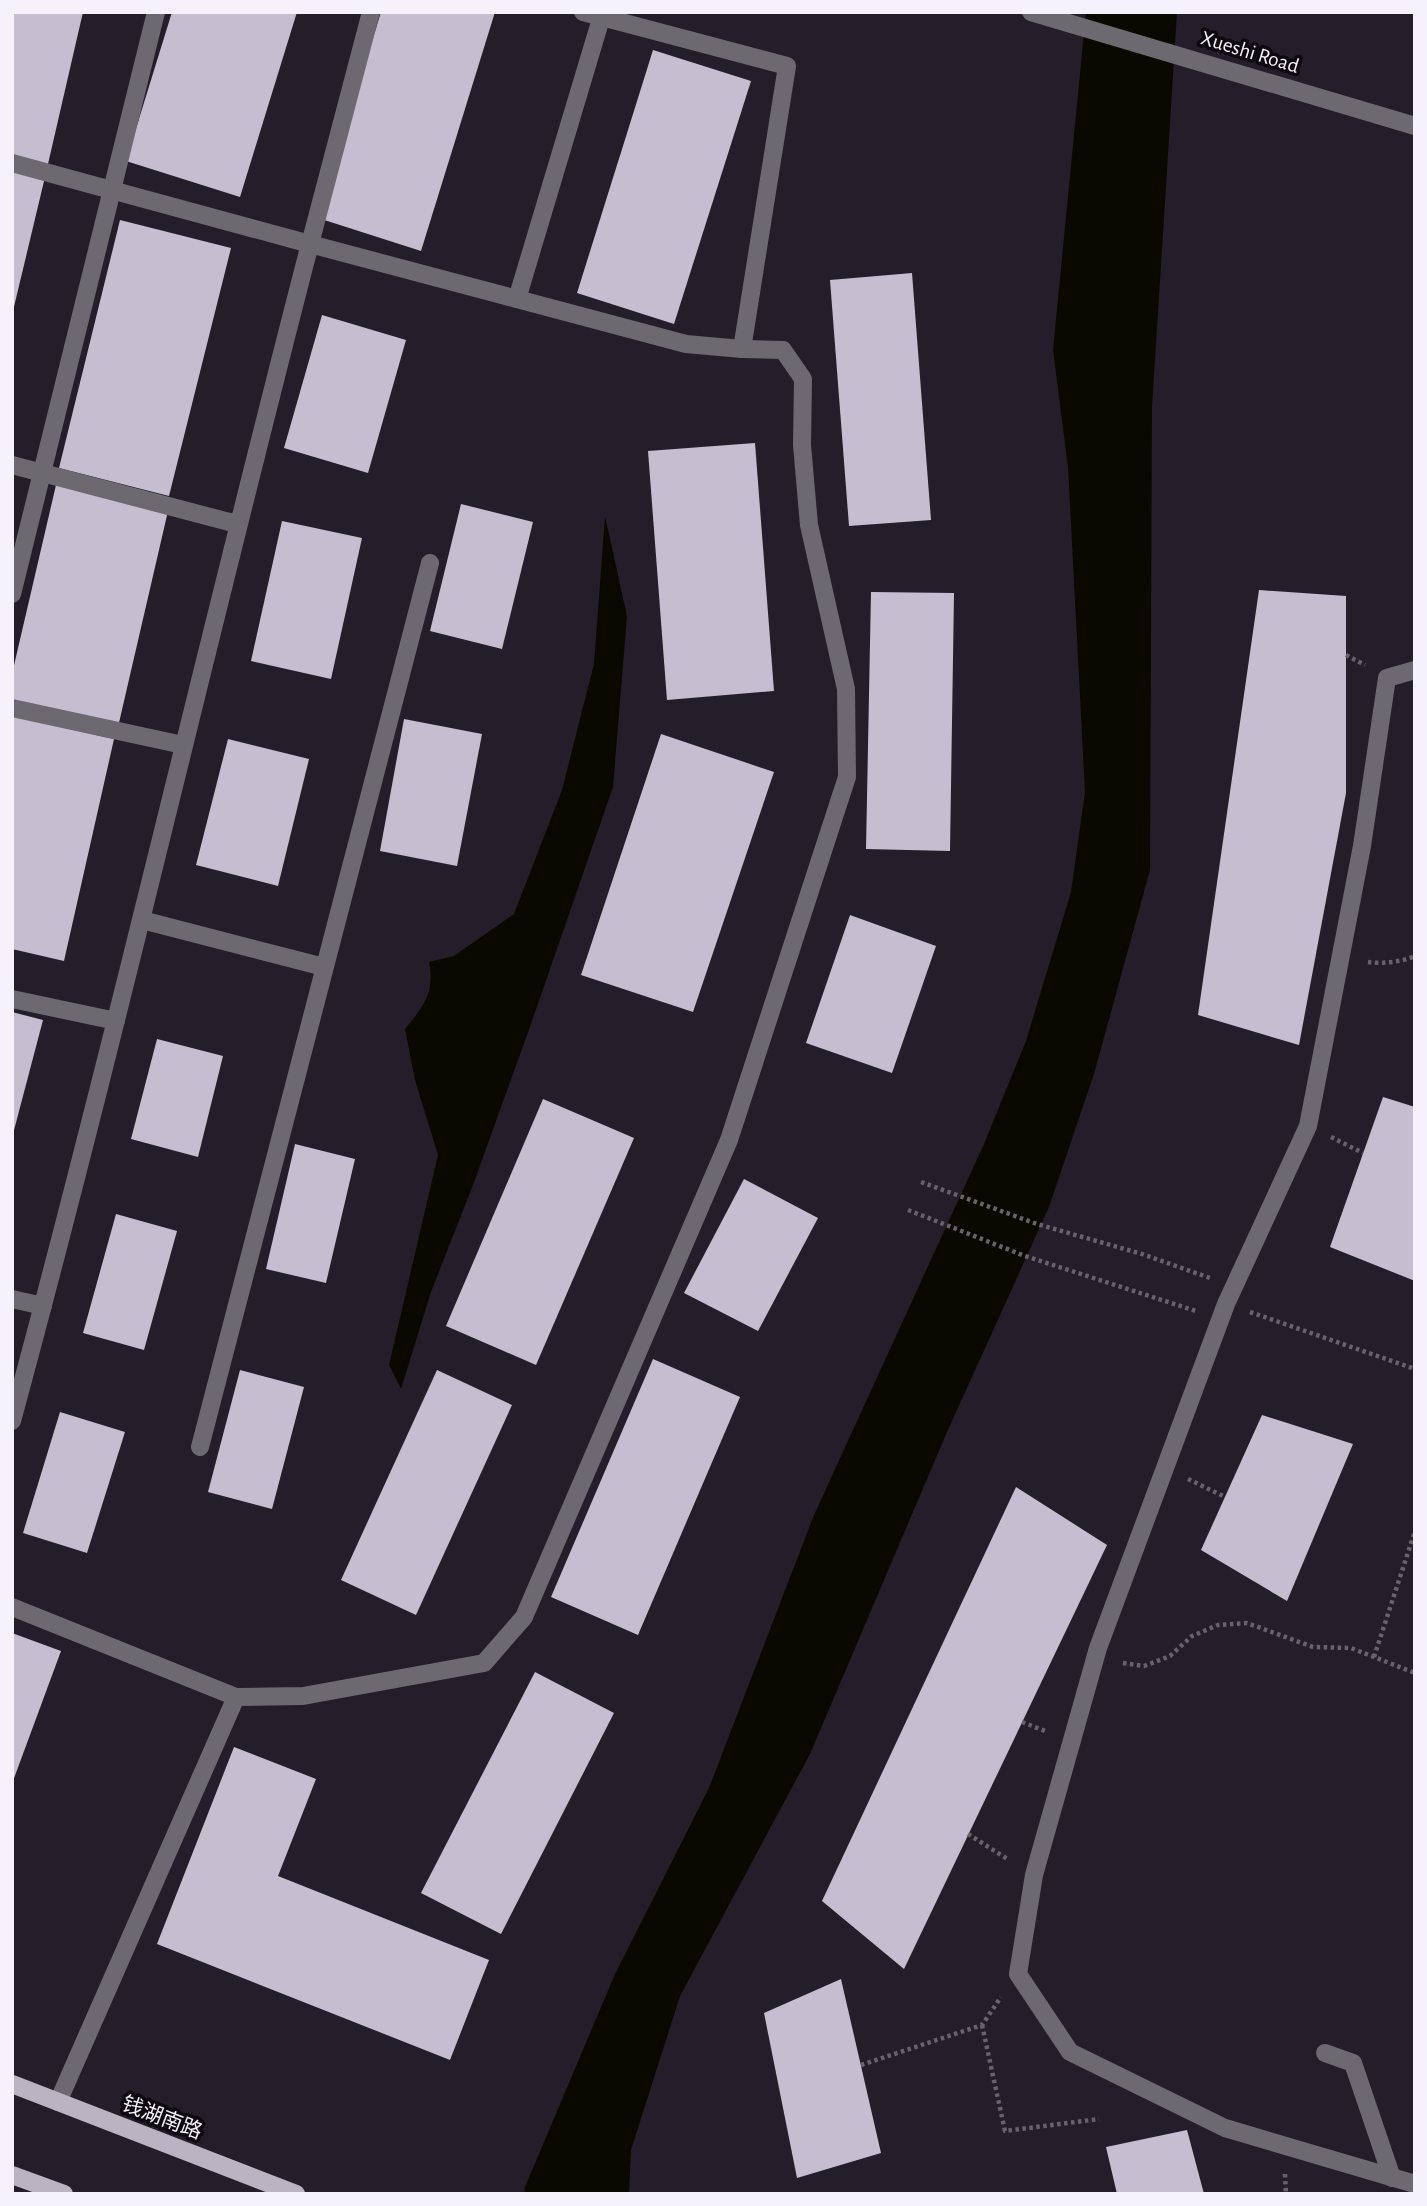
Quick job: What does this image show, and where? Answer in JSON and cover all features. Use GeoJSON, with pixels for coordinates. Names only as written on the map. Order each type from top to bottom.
{"type":"FeatureCollection","features":[{"type":"Feature","properties":{"kind":"main road","name":"钱湖南路"},"geometry":{"type":"LineString","coordinates":[[12,2084],[296,2194]]}},
{"type":"Feature","properties":{"kind":"main road"},"geometry":{"type":"LineString","coordinates":[[12,2175],[64,2194]]}},
{"type":"Feature","properties":{"kind":"street"},"geometry":{"type":"LineString","coordinates":[[12,594],[156,12]]}},
{"type":"Feature","properties":{"kind":"street"},"geometry":{"type":"LineString","coordinates":[[12,1421],[142,920],[237,524],[371,12]]}},
{"type":"Feature","properties":{"kind":"street"},"geometry":{"type":"LineString","coordinates":[[583,12],[787,66],[742,348]]}},
{"type":"Feature","properties":{"kind":"street","name":"Xueshi Road"},"geometry":{"type":"LineString","coordinates":[[1031,12],[1415,126]]}},
{"type":"Feature","properties":{"kind":"street"},"geometry":{"type":"LineString","coordinates":[[517,299],[602,15]]}},
{"type":"Feature","properties":{"kind":"street"},"geometry":{"type":"LineString","coordinates":[[12,163],[686,344],[783,350],[803,379],[802,445],[809,525],[846,689],[847,777],[729,1140],[524,1617],[484,1663],[303,1696],[236,1696],[12,1607]]}},
{"type":"Feature","properties":{"kind":"street"},"geometry":{"type":"LineString","coordinates":[[12,465],[237,524]]}},
{"type":"Feature","properties":{"kind":"street"},"geometry":{"type":"LineString","coordinates":[[200,1447],[430,564]]}},
{"type":"Feature","properties":{"kind":"street"},"geometry":{"type":"LineString","coordinates":[[1415,670],[1387,678],[1362,846],[1308,1126],[1223,1311],[1094,1659],[1034,1875],[1018,1974],[1069,2052],[1225,2128],[1415,2184]]}},
{"type":"Feature","properties":{"kind":"street"},"geometry":{"type":"LineString","coordinates":[[12,708],[183,745]]}},
{"type":"Feature","properties":{"kind":"street"},"geometry":{"type":"LineString","coordinates":[[142,920],[324,967]]}},
{"type":"Feature","properties":{"kind":"street"},"geometry":{"type":"LineString","coordinates":[[12,999],[116,1021]]}},
{"type":"Feature","properties":{"kind":"street"},"geometry":{"type":"LineString","coordinates":[[12,1299],[43,1306]]}},
{"type":"Feature","properties":{"kind":"street"},"geometry":{"type":"LineString","coordinates":[[58,2102],[236,1696]]}},
{"type":"Feature","properties":{"kind":"street"},"geometry":{"type":"LineString","coordinates":[[1325,2053],[1353,2063],[1392,2178]]}},
{"type":"Feature","properties":{"kind":"path"},"geometry":{"type":"LineString","coordinates":[[1340,957],[1376,964],[1415,956]]}},
{"type":"Feature","properties":{"kind":"path"},"geometry":{"type":"LineString","coordinates":[[921,1182],[1038,1224],[1142,1254],[1234,1286]]}},
{"type":"Feature","properties":{"kind":"path"},"geometry":{"type":"LineString","coordinates":[[908,1210],[1025,1256],[1415,1368]]}},
{"type":"Feature","properties":{"kind":"path"},"geometry":{"type":"LineString","coordinates":[[1165,1468],[1225,1497]]}},
{"type":"Feature","properties":{"kind":"path"},"geometry":{"type":"LineString","coordinates":[[1373,1657],[1415,1531]]}},
{"type":"Feature","properties":{"kind":"path"},"geometry":{"type":"LineString","coordinates":[[1094,1659],[1144,1666],[1170,1656],[1192,1636],[1217,1625],[1247,1623],[1313,1647],[1351,1648],[1415,1673]]}},
{"type":"Feature","properties":{"kind":"path"},"geometry":{"type":"LineString","coordinates":[[968,1834],[1034,1875]]}},
{"type":"Feature","properties":{"kind":"path"},"geometry":{"type":"LineString","coordinates":[[860,2065],[982,2025],[1018,1974]]}},
{"type":"Feature","properties":{"kind":"path"},"geometry":{"type":"LineString","coordinates":[[982,2025],[1005,2132],[1099,2119]]}},
{"type":"Feature","properties":{"kind":"shaded area"},"geometry":{"type":"Polygon","coordinates":[[[1086,12],[1177,12],[1152,407],[1150,870],[1094,1074],[1049,1207],[947,1432],[810,1754],[680,1996],[631,2150],[629,2194],[524,2194],[615,1974],[709,1788],[814,1515],[984,1144],[1026,1041],[1071,892],[1085,792],[1068,467],[1053,350],[1086,12]]]}},
{"type":"Feature","properties":{"kind":"shaded area"},"geometry":{"type":"Polygon","coordinates":[[[605,516],[627,616],[613,787],[473,1185],[431,1292],[401,1389],[389,1365],[438,1155],[415,1080],[405,1029],[418,1013],[429,991],[429,962],[454,956],[514,914],[562,790],[594,664],[605,516]]]}},
{"type":"Feature","properties":{"kind":"building"},"geometry":{"type":"Polygon","coordinates":[[[12,12],[83,12],[48,164],[12,156],[12,12]]]}},
{"type":"Feature","properties":{"kind":"building"},"geometry":{"type":"Polygon","coordinates":[[[172,12],[297,12],[240,197],[126,161],[172,12]]]}},
{"type":"Feature","properties":{"kind":"building"},"geometry":{"type":"Polygon","coordinates":[[[381,12],[495,12],[421,251],[318,218],[381,12]]]}},
{"type":"Feature","properties":{"kind":"building"},"geometry":{"type":"Polygon","coordinates":[[[653,50],[751,81],[674,324],[577,293],[653,50]]]}},
{"type":"Feature","properties":{"kind":"building"},"geometry":{"type":"Polygon","coordinates":[[[12,169],[45,177],[13,311],[12,310],[12,169]]]}},
{"type":"Feature","properties":{"kind":"building"},"geometry":{"type":"Polygon","coordinates":[[[120,220],[231,248],[169,496],[59,468],[120,220]]]}},
{"type":"Feature","properties":{"kind":"building"},"geometry":{"type":"Polygon","coordinates":[[[912,273],[931,520],[849,526],[830,280],[912,273]]]}},
{"type":"Feature","properties":{"kind":"building"},"geometry":{"type":"Polygon","coordinates":[[[322,315],[406,340],[368,473],[284,448],[322,315]]]}},
{"type":"Feature","properties":{"kind":"building"},"geometry":{"type":"Polygon","coordinates":[[[755,443],[774,691],[667,700],[648,451],[755,443]]]}},
{"type":"Feature","properties":{"kind":"building"},"geometry":{"type":"Polygon","coordinates":[[[56,485],[168,511],[118,727],[12,702],[12,674],[56,485]]]}},
{"type":"Feature","properties":{"kind":"building"},"geometry":{"type":"Polygon","coordinates":[[[461,504],[533,522],[502,649],[430,631],[461,504]]]}},
{"type":"Feature","properties":{"kind":"building"},"geometry":{"type":"Polygon","coordinates":[[[282,521],[362,538],[331,679],[251,661],[282,521]]]}},
{"type":"Feature","properties":{"kind":"building"},"geometry":{"type":"Polygon","coordinates":[[[1259,590],[1346,596],[1346,793],[1299,1045],[1198,1015],[1259,590]]]}},
{"type":"Feature","properties":{"kind":"building"},"geometry":{"type":"Polygon","coordinates":[[[871,592],[954,593],[950,851],[866,849],[871,592]]]}},
{"type":"Feature","properties":{"kind":"building"},"geometry":{"type":"Polygon","coordinates":[[[12,716],[114,739],[64,961],[12,949],[12,716]]]}},
{"type":"Feature","properties":{"kind":"building"},"geometry":{"type":"Polygon","coordinates":[[[404,719],[482,734],[457,866],[380,851],[404,719]]]}},
{"type":"Feature","properties":{"kind":"building"},"geometry":{"type":"Polygon","coordinates":[[[661,734],[774,772],[693,1012],[581,975],[661,734]]]}},
{"type":"Feature","properties":{"kind":"building"},"geometry":{"type":"Polygon","coordinates":[[[228,739],[309,759],[278,886],[196,865],[228,739]]]}},
{"type":"Feature","properties":{"kind":"building"},"geometry":{"type":"Polygon","coordinates":[[[850,915],[936,946],[892,1073],[806,1043],[850,915]]]}},
{"type":"Feature","properties":{"kind":"building"},"geometry":{"type":"Polygon","coordinates":[[[12,1012],[43,1020],[13,1134],[12,1134],[12,1012]]]}},
{"type":"Feature","properties":{"kind":"building"},"geometry":{"type":"Polygon","coordinates":[[[157,1039],[223,1056],[198,1157],[131,1139],[157,1039]]]}},
{"type":"Feature","properties":{"kind":"building"},"geometry":{"type":"Polygon","coordinates":[[[1383,1097],[1415,1107],[1415,1281],[1330,1247],[1383,1097]]]}},
{"type":"Feature","properties":{"kind":"building"},"geometry":{"type":"Polygon","coordinates":[[[543,1099],[634,1138],[536,1365],[446,1326],[543,1099]]]}},
{"type":"Feature","properties":{"kind":"building"},"geometry":{"type":"Polygon","coordinates":[[[295,1144],[355,1159],[326,1283],[266,1269],[295,1144]]]}},
{"type":"Feature","properties":{"kind":"building"},"geometry":{"type":"Polygon","coordinates":[[[744,1179],[818,1218],[758,1331],[684,1293],[744,1179]]]}},
{"type":"Feature","properties":{"kind":"building"},"geometry":{"type":"Polygon","coordinates":[[[116,1214],[177,1231],[144,1350],[83,1333],[116,1214]]]}},
{"type":"Feature","properties":{"kind":"building"},"geometry":{"type":"Polygon","coordinates":[[[653,1359],[740,1397],[638,1635],[551,1597],[653,1359]]]}},
{"type":"Feature","properties":{"kind":"building"},"geometry":{"type":"Polygon","coordinates":[[[240,1370],[304,1387],[272,1509],[208,1492],[240,1370]]]}},
{"type":"Feature","properties":{"kind":"building"},"geometry":{"type":"Polygon","coordinates":[[[437,1370],[512,1405],[416,1615],[341,1580],[437,1370]]]}},
{"type":"Feature","properties":{"kind":"building"},"geometry":{"type":"Polygon","coordinates":[[[60,1412],[125,1432],[87,1553],[23,1533],[60,1412]]]}},
{"type":"Feature","properties":{"kind":"building"},"geometry":{"type":"Polygon","coordinates":[[[1262,1415],[1353,1444],[1287,1601],[1201,1550],[1262,1415]]]}},
{"type":"Feature","properties":{"kind":"building"},"geometry":{"type":"Polygon","coordinates":[[[1016,1487],[1107,1545],[904,1969],[822,1901],[1016,1487]]]}},
{"type":"Feature","properties":{"kind":"building"},"geometry":{"type":"Polygon","coordinates":[[[12,1633],[61,1651],[13,1781],[12,1781],[12,1633]]]}},
{"type":"Feature","properties":{"kind":"building"},"geometry":{"type":"Polygon","coordinates":[[[535,1672],[614,1713],[501,1934],[421,1893],[535,1672]]]}},
{"type":"Feature","properties":{"kind":"building"},"geometry":{"type":"Polygon","coordinates":[[[234,1747],[316,1779],[278,1876],[489,1960],[450,2060],[157,1944],[234,1747]]]}},
{"type":"Feature","properties":{"kind":"building"},"geometry":{"type":"Polygon","coordinates":[[[841,1979],[881,2153],[797,2178],[764,2013],[841,1979]]]}},
{"type":"Feature","properties":{"kind":"building"},"geometry":{"type":"Polygon","coordinates":[[[1187,2130],[1204,2194],[1117,2194],[1106,2147],[1187,2130]]]}}]}
